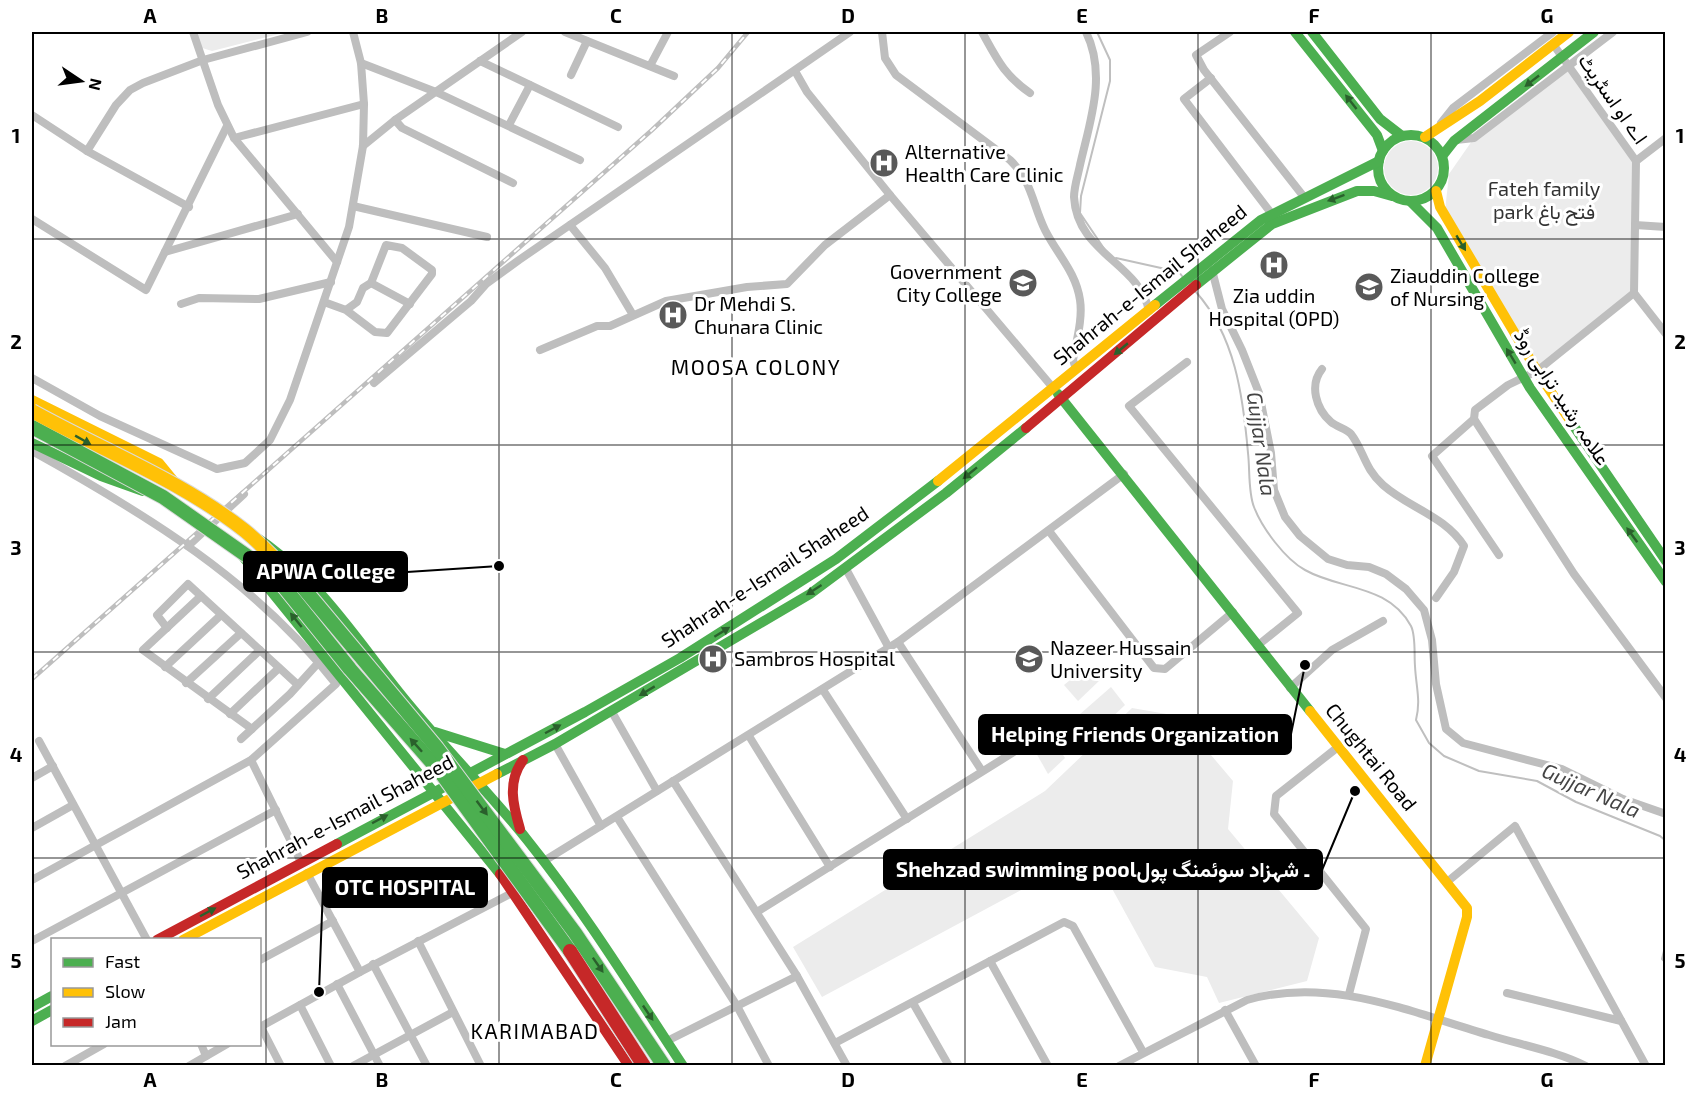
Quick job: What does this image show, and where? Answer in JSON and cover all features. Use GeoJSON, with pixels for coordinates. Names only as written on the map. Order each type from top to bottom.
{"type":"FeatureCollection","features":[{"type":"Feature","properties":{"kind":"main road"},"geometry":{"type":"LineString","coordinates":[[1295,32],[1377,135],[1381,156],[1381,182],[1392,196],[1411,202],[1429,197],[1436,191],[1445,174],[1443,155],[1429,134]]}},
{"type":"Feature","properties":{"kind":"main road"},"geometry":{"type":"LineString","coordinates":[[1312,32],[1380,119],[1402,136]]}},
{"type":"Feature","properties":{"kind":"main road"},"geometry":{"type":"LineString","coordinates":[[1381,156],[1390,143],[1402,136],[1429,134],[1480,101],[1553,38],[1569,32]]}},
{"type":"Feature","properties":{"kind":"main road"},"geometry":{"type":"LineString","coordinates":[[1443,155],[1454,141],[1566,62],[1594,32]]}},
{"type":"Feature","properties":{"kind":"main road","name":"Shahrah-e-Ismail Shaheed"},"geometry":{"type":"LineString","coordinates":[[159,938],[442,803],[555,744],[810,594],[846,569],[1058,394],[1271,213],[1304,197],[1359,176],[1381,156]]}},
{"type":"Feature","properties":{"kind":"main road","name":"Shahrah-e-Ismail Shaheed"},"geometry":{"type":"LineString","coordinates":[[1209,268],[1272,225],[1334,198],[1357,191],[1374,191],[1392,196]]}},
{"type":"Feature","properties":{"kind":"main road","name":"علامہ رشید ترابی روڈ"},"geometry":{"type":"LineString","coordinates":[[1436,191],[1440,207],[1538,370],[1665,561]]}},
{"type":"Feature","properties":{"kind":"main road","name":"علامہ رشید ترابی روڈ"},"geometry":{"type":"LineString","coordinates":[[1411,202],[1437,228],[1524,378],[1665,582]]}},
{"type":"Feature","properties":{"kind":"main road","name":"Shahrah-e-Ismail Shaheed"},"geometry":{"type":"LineString","coordinates":[[185,938],[432,791],[505,754],[680,658],[836,559],[1058,394],[1076,369],[1158,309]]}},
{"type":"Feature","properties":{"kind":"main road","name":"Chughtai Road"},"geometry":{"type":"LineString","coordinates":[[1058,394],[1124,474],[1290,688],[1467,908],[1467,917],[1425,1065]]}},
{"type":"Feature","properties":{"kind":"main road"},"geometry":{"type":"LineString","coordinates":[[32,400],[159,463],[177,485]]}},
{"type":"Feature","properties":{"kind":"main road"},"geometry":{"type":"LineString","coordinates":[[32,411],[91,444],[177,485],[244,530],[267,542],[294,562],[411,707],[470,771],[544,861],[683,1065]]}},
{"type":"Feature","properties":{"kind":"main road"},"geometry":{"type":"LineString","coordinates":[[32,427],[163,497],[238,549],[284,587],[350,669],[441,773],[570,951],[645,1065]]}},
{"type":"Feature","properties":{"kind":"main road"},"geometry":{"type":"LineString","coordinates":[[32,443],[101,476],[163,497]]}},
{"type":"Feature","properties":{"kind":"main road"},"geometry":{"type":"LineString","coordinates":[[244,530],[304,588],[355,653],[437,748],[582,943],[664,1065]]}},
{"type":"Feature","properties":{"kind":"main road"},"geometry":{"type":"LineString","coordinates":[[238,549],[386,730],[514,892],[629,1065]]}},
{"type":"Feature","properties":{"kind":"main road"},"geometry":{"type":"LineString","coordinates":[[435,732],[505,754]]}},
{"type":"Feature","properties":{"kind":"main road"},"geometry":{"type":"LineString","coordinates":[[521,834],[512,791],[514,772],[523,760]]}},
{"type":"Feature","properties":{"kind":"main road"},"geometry":{"type":"LineString","coordinates":[[32,1007],[51,997]]}},
{"type":"Feature","properties":{"kind":"main road"},"geometry":{"type":"LineString","coordinates":[[32,1021],[51,1011]]}},
{"type":"Feature","properties":{"kind":"street"},"geometry":{"type":"LineString","coordinates":[[193,32],[227,126],[234,138],[338,262]]}},
{"type":"Feature","properties":{"kind":"street"},"geometry":{"type":"LineString","coordinates":[[87,150],[116,105],[130,90],[203,60],[307,32]]}},
{"type":"Feature","properties":{"kind":"street"},"geometry":{"type":"LineString","coordinates":[[32,378],[100,416],[217,469],[245,463],[270,440],[285,410],[324,302],[338,262],[353,206],[363,146],[364,104],[361,63],[353,32]]}},
{"type":"Feature","properties":{"kind":"street"},"geometry":{"type":"LineString","coordinates":[[363,146],[395,120],[522,32]]}},
{"type":"Feature","properties":{"kind":"street"},"geometry":{"type":"LineString","coordinates":[[565,32],[674,76]]}},
{"type":"Feature","properties":{"kind":"street"},"geometry":{"type":"LineString","coordinates":[[650,66],[668,32]]}},
{"type":"Feature","properties":{"kind":"street"},"geometry":{"type":"LineString","coordinates":[[374,383],[471,301],[486,284],[850,32]]}},
{"type":"Feature","properties":{"kind":"street"},"geometry":{"type":"LineString","coordinates":[[882,32],[885,58],[896,75],[1010,160],[1025,175],[1045,230],[1070,268],[1081,302],[1073,360],[1076,369]]}},
{"type":"Feature","properties":{"kind":"street"},"geometry":{"type":"LineString","coordinates":[[982,32],[1002,69],[1011,80],[1030,93]]}},
{"type":"Feature","properties":{"kind":"street"},"geometry":{"type":"LineString","coordinates":[[1086,32],[1098,82],[1074,197],[1081,230],[1144,292],[1158,309]]}},
{"type":"Feature","properties":{"kind":"street"},"geometry":{"type":"LineString","coordinates":[[1230,32],[1196,55],[1211,78],[1304,197]]}},
{"type":"Feature","properties":{"kind":"street"},"geometry":{"type":"LineString","coordinates":[[1566,62],[1613,32]]}},
{"type":"Feature","properties":{"kind":"street","name":"اے او اسٹریٹ"},"geometry":{"type":"LineString","coordinates":[[1553,38],[1566,62],[1636,161]]}},
{"type":"Feature","properties":{"kind":"street"},"geometry":{"type":"LineString","coordinates":[[571,75],[587,41]]}},
{"type":"Feature","properties":{"kind":"street"},"geometry":{"type":"LineString","coordinates":[[480,61],[618,127]]}},
{"type":"Feature","properties":{"kind":"street"},"geometry":{"type":"LineString","coordinates":[[361,63],[436,92],[580,160]]}},
{"type":"Feature","properties":{"kind":"street"},"geometry":{"type":"LineString","coordinates":[[795,71],[807,92],[890,195],[1058,394]]}},
{"type":"Feature","properties":{"kind":"street"},"geometry":{"type":"LineString","coordinates":[[1211,78],[1184,99],[1271,213]]}},
{"type":"Feature","properties":{"kind":"street"},"geometry":{"type":"LineString","coordinates":[[509,125],[530,85]]}},
{"type":"Feature","properties":{"kind":"street"},"geometry":{"type":"LineString","coordinates":[[234,138],[364,104]]}},
{"type":"Feature","properties":{"kind":"street"},"geometry":{"type":"LineString","coordinates":[[32,115],[87,150],[189,207]]}},
{"type":"Feature","properties":{"kind":"street"},"geometry":{"type":"LineString","coordinates":[[395,120],[402,128],[513,183]]}},
{"type":"Feature","properties":{"kind":"street"},"geometry":{"type":"LineString","coordinates":[[32,219],[146,290],[227,126]]}},
{"type":"Feature","properties":{"kind":"street"},"geometry":{"type":"LineString","coordinates":[[1665,138],[1636,161],[1634,292],[1665,334]]}},
{"type":"Feature","properties":{"kind":"street"},"geometry":{"type":"LineString","coordinates":[[540,350],[597,326],[610,326],[666,301],[747,287],[787,284],[825,244],[890,195]]}},
{"type":"Feature","properties":{"kind":"street"},"geometry":{"type":"LineString","coordinates":[[353,206],[487,237]]}},
{"type":"Feature","properties":{"kind":"street"},"geometry":{"type":"LineString","coordinates":[[165,252],[298,214]]}},
{"type":"Feature","properties":{"kind":"street"},"geometry":{"type":"LineString","coordinates":[[570,225],[605,268],[633,315]]}},
{"type":"Feature","properties":{"kind":"street"},"geometry":{"type":"LineString","coordinates":[[1635,225],[1665,226]]}},
{"type":"Feature","properties":{"kind":"street"},"geometry":{"type":"LineString","coordinates":[[324,302],[346,310],[375,332],[382,333],[393,327],[432,274],[432,270],[402,248],[386,244],[371,284],[363,288],[357,302],[346,310]]}},
{"type":"Feature","properties":{"kind":"street"},"geometry":{"type":"LineString","coordinates":[[1209,268],[1222,309],[1259,393],[1271,453],[1274,490],[1286,518],[1300,536],[1328,559],[1347,565],[1369,567],[1386,574],[1407,589],[1424,610],[1432,640],[1436,684],[1446,729],[1463,743],[1562,770],[1623,799],[1665,814]]}},
{"type":"Feature","properties":{"kind":"street"},"geometry":{"type":"LineString","coordinates":[[181,304],[199,298],[259,299],[331,282]]}},
{"type":"Feature","properties":{"kind":"street"},"geometry":{"type":"LineString","coordinates":[[371,284],[410,304]]}},
{"type":"Feature","properties":{"kind":"street"},"geometry":{"type":"LineString","coordinates":[[1634,292],[1538,370],[1508,385],[1475,410],[1474,419],[1574,574],[1665,698]]}},
{"type":"Feature","properties":{"kind":"street"},"geometry":{"type":"LineString","coordinates":[[1187,362],[1129,406],[1299,613],[1257,646]]}},
{"type":"Feature","properties":{"kind":"street"},"geometry":{"type":"LineString","coordinates":[[1322,369],[1315,378],[1315,393],[1323,413],[1331,423],[1350,432],[1367,467],[1384,486],[1442,522],[1456,534],[1464,546],[1454,573],[1436,598]]}},
{"type":"Feature","properties":{"kind":"street"},"geometry":{"type":"LineString","coordinates":[[1474,419],[1432,456],[1499,555]]}},
{"type":"Feature","properties":{"kind":"street"},"geometry":{"type":"LineString","coordinates":[[32,451],[188,546],[261,604],[319,662],[336,684],[251,760],[32,880]]}},
{"type":"Feature","properties":{"kind":"street"},"geometry":{"type":"LineString","coordinates":[[544,861],[898,642],[1124,474]]}},
{"type":"Feature","properties":{"kind":"street"},"geometry":{"type":"LineString","coordinates":[[188,546],[244,494]]}},
{"type":"Feature","properties":{"kind":"street"},"geometry":{"type":"LineString","coordinates":[[1049,531],[1154,668],[1165,669],[1233,612]]}},
{"type":"Feature","properties":{"kind":"street"},"geometry":{"type":"LineString","coordinates":[[846,569],[889,648]]}},
{"type":"Feature","properties":{"kind":"street"},"geometry":{"type":"LineString","coordinates":[[167,628],[157,615],[188,584],[298,686]]}},
{"type":"Feature","properties":{"kind":"street"},"geometry":{"type":"LineString","coordinates":[[201,596],[143,650],[207,699],[252,729]]}},
{"type":"Feature","properties":{"kind":"street"},"geometry":{"type":"LineString","coordinates":[[165,667],[221,615]]}},
{"type":"Feature","properties":{"kind":"street"},"geometry":{"type":"LineString","coordinates":[[1290,688],[1332,650],[1383,621]]}},
{"type":"Feature","properties":{"kind":"street"},"geometry":{"type":"LineString","coordinates":[[186,683],[241,633]]}},
{"type":"Feature","properties":{"kind":"street"},"geometry":{"type":"LineString","coordinates":[[898,642],[982,771]]}},
{"type":"Feature","properties":{"kind":"street"},"geometry":{"type":"LineString","coordinates":[[207,699],[260,650]]}},
{"type":"Feature","properties":{"kind":"street"},"geometry":{"type":"LineString","coordinates":[[241,739],[298,686],[319,662]]}},
{"type":"Feature","properties":{"kind":"street"},"geometry":{"type":"LineString","coordinates":[[230,714],[279,668]]}},
{"type":"Feature","properties":{"kind":"street"},"geometry":{"type":"LineString","coordinates":[[823,690],[907,819]]}},
{"type":"Feature","properties":{"kind":"street"},"geometry":{"type":"LineString","coordinates":[[612,712],[657,791]]}},
{"type":"Feature","properties":{"kind":"street"},"geometry":{"type":"LineString","coordinates":[[749,736],[830,867]]}},
{"type":"Feature","properties":{"kind":"street"},"geometry":{"type":"LineString","coordinates":[[39,741],[146,938]]}},
{"type":"Feature","properties":{"kind":"street"},"geometry":{"type":"LineString","coordinates":[[555,744],[601,826]]}},
{"type":"Feature","properties":{"kind":"street"},"geometry":{"type":"LineString","coordinates":[[1338,747],[1276,796],[1274,814],[1366,929],[1348,994]]}},
{"type":"Feature","properties":{"kind":"street"},"geometry":{"type":"LineString","coordinates":[[757,912],[1017,750]]}},
{"type":"Feature","properties":{"kind":"street"},"geometry":{"type":"LineString","coordinates":[[251,760],[304,868],[360,972]]}},
{"type":"Feature","properties":{"kind":"street"},"geometry":{"type":"LineString","coordinates":[[32,778],[53,766]]}},
{"type":"Feature","properties":{"kind":"street"},"geometry":{"type":"LineString","coordinates":[[673,781],[797,976],[847,1065]]}},
{"type":"Feature","properties":{"kind":"street"},"geometry":{"type":"LineString","coordinates":[[32,828],[73,805]]}},
{"type":"Feature","properties":{"kind":"street"},"geometry":{"type":"LineString","coordinates":[[32,941],[276,810]]}},
{"type":"Feature","properties":{"kind":"street"},"geometry":{"type":"LineString","coordinates":[[617,817],[737,1006],[769,1065]]}},
{"type":"Feature","properties":{"kind":"street"},"geometry":{"type":"LineString","coordinates":[[1447,882],[1515,826],[1646,1065]]}},
{"type":"Feature","properties":{"kind":"street"},"geometry":{"type":"LineString","coordinates":[[261,1026],[373,964],[514,892]]}},
{"type":"Feature","properties":{"kind":"street"},"geometry":{"type":"LineString","coordinates":[[261,959],[333,921]]}},
{"type":"Feature","properties":{"kind":"street"},"geometry":{"type":"LineString","coordinates":[[835,1043],[1064,922],[1073,926],[1143,1052]]}},
{"type":"Feature","properties":{"kind":"street"},"geometry":{"type":"LineString","coordinates":[[418,941],[481,1065]]}},
{"type":"Feature","properties":{"kind":"street"},"geometry":{"type":"LineString","coordinates":[[990,961],[1048,1065]]}},
{"type":"Feature","properties":{"kind":"street"},"geometry":{"type":"LineString","coordinates":[[373,964],[427,1065]]}},
{"type":"Feature","properties":{"kind":"street"},"geometry":{"type":"LineString","coordinates":[[667,1041],[797,976]]}},
{"type":"Feature","properties":{"kind":"street"},"geometry":{"type":"LineString","coordinates":[[337,984],[380,1065]]}},
{"type":"Feature","properties":{"kind":"street"},"geometry":{"type":"LineString","coordinates":[[1119,1065],[1225,1010],[1269,993],[1300,990],[1348,994],[1586,1065]]}},
{"type":"Feature","properties":{"kind":"street"},"geometry":{"type":"LineString","coordinates":[[1507,993],[1621,1021]]}},
{"type":"Feature","properties":{"kind":"street"},"geometry":{"type":"LineString","coordinates":[[913,1003],[949,1065]]}},
{"type":"Feature","properties":{"kind":"street"},"geometry":{"type":"LineString","coordinates":[[300,1005],[331,1065]]}},
{"type":"Feature","properties":{"kind":"street"},"geometry":{"type":"LineString","coordinates":[[1225,1010],[1256,1065]]}},
{"type":"Feature","properties":{"kind":"street"},"geometry":{"type":"LineString","coordinates":[[353,1065],[453,1012]]}},
{"type":"Feature","properties":{"kind":"street"},"geometry":{"type":"LineString","coordinates":[[261,1029],[281,1065]]}},
{"type":"Feature","properties":{"kind":"street"},"geometry":{"type":"LineString","coordinates":[[65,1065],[100,1046]]}},
{"type":"Feature","properties":{"kind":"street"},"geometry":{"type":"LineString","coordinates":[[202,1046],[206,1056]]}},
{"type":"Feature","properties":{"kind":"street"},"geometry":{"type":"LineString","coordinates":[[189,1065],[224,1046]]}},
{"type":"Feature","properties":{"kind":"green space"},"geometry":{"type":"Polygon","coordinates":[[[193,32],[287,32],[212,51],[199,47],[193,32]]]}},
{"type":"Feature","properties":{"kind":"green space","name":"Fateh family park فتح باغ"},"geometry":{"type":"Polygon","coordinates":[[[1570,66],[1636,161],[1632,294],[1537,371],[1445,211],[1449,174],[1474,138],[1570,66]]]}},
{"type":"Feature","properties":{"kind":"green space"},"geometry":{"type":"Polygon","coordinates":[[[1411,141],[1421,143],[1430,149],[1436,158],[1438,168],[1436,178],[1430,187],[1421,193],[1411,195],[1401,193],[1392,187],[1386,178],[1384,168],[1386,158],[1392,149],[1401,143],[1411,141]]]}},
{"type":"Feature","properties":{"kind":"green space"},"geometry":{"type":"Polygon","coordinates":[[[1085,668],[1100,680],[1078,701],[1064,685],[1085,668]]]}},
{"type":"Feature","properties":{"kind":"green space"},"geometry":{"type":"Polygon","coordinates":[[[1111,687],[1125,705],[1076,751],[1063,729],[1111,687]]]}},
{"type":"Feature","properties":{"kind":"green space"},"geometry":{"type":"Polygon","coordinates":[[[1132,708],[1178,716],[1233,781],[1228,829],[1319,938],[1307,981],[1219,1003],[1207,977],[1155,967],[1092,852],[822,997],[793,947],[1045,791],[1132,708]]]}},
{"type":"Feature","properties":{"kind":"green space"},"geometry":{"type":"Polygon","coordinates":[[[1052,738],[1065,758],[1048,774],[1035,751],[1052,738]]]}},
{"type":"Feature","properties":{"kind":"waterway","name":"Gujjar Nala"},"geometry":{"type":"LineString","coordinates":[[1097,32],[1110,60],[1110,81],[1081,196],[1080,213],[1105,250]]}},
{"type":"Feature","properties":{"kind":"waterway","name":"Gujjar Nala"},"geometry":{"type":"LineString","coordinates":[[1116,258],[1179,272],[1182,276]]}},
{"type":"Feature","properties":{"kind":"waterway","name":"Gujjar Nala"},"geometry":{"type":"LineString","coordinates":[[1196,292],[1220,328],[1235,367],[1243,410],[1251,494],[1258,515],[1275,542],[1297,565],[1319,576],[1377,595],[1390,602],[1401,612],[1411,626],[1414,635],[1418,700],[1416,720],[1429,743],[1444,756],[1479,771],[1537,781],[1576,802],[1660,836],[1666,841]]}},
{"type":"Feature","properties":{"kind":"waterway","name":"Gujjar Nala"},"geometry":{"type":"LineString","coordinates":[[1666,943],[1662,959],[1666,963]]}},
{"type":"Feature","properties":{"kind":"railway"},"geometry":{"type":"LineString","coordinates":[[32,679],[652,130],[718,68],[748,32]]}},
{"type":"Feature","properties":{"kind":"traffic: fast"},"geometry":{"type":"LineString","coordinates":[[1295,32],[1377,135],[1383,151]]}},
{"type":"Feature","properties":{"kind":"traffic: fast"},"geometry":{"type":"LineString","coordinates":[[1312,32],[1380,119],[1402,136]]}},
{"type":"Feature","properties":{"kind":"traffic: fast"},"geometry":{"type":"LineString","coordinates":[[1443,155],[1454,141],[1594,32]]}},
{"type":"Feature","properties":{"kind":"traffic: fast"},"geometry":{"type":"LineString","coordinates":[[1404,135],[1418,135],[1430,140],[1439,149],[1444,168],[1442,181],[1435,192],[1418,201],[1404,201],[1392,196],[1383,187],[1378,175],[1378,161],[1383,149],[1392,140],[1404,135]]}},
{"type":"Feature","properties":{"kind":"traffic: fast"},"geometry":{"type":"LineString","coordinates":[[1155,305],[1261,220],[1379,161]]}},
{"type":"Feature","properties":{"kind":"traffic: fast"},"geometry":{"type":"LineString","coordinates":[[1196,285],[1272,224],[1357,191],[1374,191],[1392,196]]}},
{"type":"Feature","properties":{"kind":"traffic: fast"},"geometry":{"type":"LineString","coordinates":[[1411,202],[1437,228],[1530,388],[1666,582]]}},
{"type":"Feature","properties":{"kind":"traffic: fast"},"geometry":{"type":"LineString","coordinates":[[1058,394],[1310,711]]}},
{"type":"Feature","properties":{"kind":"traffic: fast"},"geometry":{"type":"LineString","coordinates":[[1571,422],[1666,561]]}},
{"type":"Feature","properties":{"kind":"traffic: fast"},"geometry":{"type":"LineString","coordinates":[[32,427],[163,497],[260,565],[284,587],[350,669],[441,773],[570,951]]}},
{"type":"Feature","properties":{"kind":"traffic: fast"},"geometry":{"type":"LineString","coordinates":[[497,774],[555,744],[810,594],[946,493],[1026,428]]}},
{"type":"Feature","properties":{"kind":"traffic: fast"},"geometry":{"type":"LineString","coordinates":[[32,443],[101,476],[143,491]]}},
{"type":"Feature","properties":{"kind":"traffic: fast"},"geometry":{"type":"LineString","coordinates":[[337,844],[585,712],[680,658],[836,559],[938,481]]}},
{"type":"Feature","properties":{"kind":"traffic: fast"},"geometry":{"type":"LineString","coordinates":[[248,532],[297,569],[318,591],[411,707],[514,824],[589,923],[683,1066]]}},
{"type":"Feature","properties":{"kind":"traffic: fast"},"geometry":{"type":"LineString","coordinates":[[241,554],[500,874]]}},
{"type":"Feature","properties":{"kind":"traffic: fast"},"geometry":{"type":"LineString","coordinates":[[300,584],[437,748],[575,933],[664,1066]]}},
{"type":"Feature","properties":{"kind":"traffic: fast"},"geometry":{"type":"LineString","coordinates":[[435,732],[505,754]]}},
{"type":"Feature","properties":{"kind":"traffic: fast"},"geometry":{"type":"LineString","coordinates":[[32,1007],[51,997]]}},
{"type":"Feature","properties":{"kind":"traffic: fast"},"geometry":{"type":"LineString","coordinates":[[32,1021],[51,1011]]}},
{"type":"Feature","properties":{"kind":"traffic: slow"},"geometry":{"type":"LineString","coordinates":[[1425,137],[1480,101],[1569,32]]}},
{"type":"Feature","properties":{"kind":"traffic: slow"},"geometry":{"type":"LineString","coordinates":[[1436,191],[1440,207],[1537,371],[1571,422]]}},
{"type":"Feature","properties":{"kind":"traffic: slow"},"geometry":{"type":"LineString","coordinates":[[938,481],[1155,305]]}},
{"type":"Feature","properties":{"kind":"traffic: slow"},"geometry":{"type":"LineString","coordinates":[[32,400],[159,463],[177,485]]}},
{"type":"Feature","properties":{"kind":"traffic: slow"},"geometry":{"type":"LineString","coordinates":[[32,411],[140,466],[219,512],[251,536],[300,584]]}},
{"type":"Feature","properties":{"kind":"traffic: slow"},"geometry":{"type":"LineString","coordinates":[[1310,711],[1467,908],[1467,917],[1425,1066]]}},
{"type":"Feature","properties":{"kind":"traffic: slow"},"geometry":{"type":"LineString","coordinates":[[187,938],[497,774]]}},
{"type":"Feature","properties":{"kind":"traffic: jam"},"geometry":{"type":"LineString","coordinates":[[1026,428],[1196,285]]}},
{"type":"Feature","properties":{"kind":"traffic: jam"},"geometry":{"type":"LineString","coordinates":[[520,829],[515,811],[513,785],[523,760]]}},
{"type":"Feature","properties":{"kind":"traffic: jam"},"geometry":{"type":"LineString","coordinates":[[161,938],[337,844]]}},
{"type":"Feature","properties":{"kind":"traffic: jam"},"geometry":{"type":"LineString","coordinates":[[500,874],[629,1066]]}},
{"type":"Feature","properties":{"kind":"traffic: jam"},"geometry":{"type":"LineString","coordinates":[[570,951],[644,1066]]}},
{"type":"Feature","properties":{"kind":"place","name":"Alternative Health Care Clinic"},"geometry":{"type":"Point","coordinates":[884,163]}},
{"type":"Feature","properties":{"kind":"place","name":"Zia uddin Hospital (OPD)"},"geometry":{"type":"Point","coordinates":[1274,265]}},
{"type":"Feature","properties":{"kind":"place","name":"Government City College"},"geometry":{"type":"Point","coordinates":[1023,283]}},
{"type":"Feature","properties":{"kind":"place","name":"Ziauddin College of Nursing"},"geometry":{"type":"Point","coordinates":[1369,287]}},
{"type":"Feature","properties":{"kind":"place","name":"Dr Mehdi S. Chunara Clinic"},"geometry":{"type":"Point","coordinates":[673,315]}},
{"type":"Feature","properties":{"kind":"place","name":"APWA College"},"geometry":{"type":"Point","coordinates":[499,566]}},
{"type":"Feature","properties":{"kind":"place","name":"Sambros Hospital"},"geometry":{"type":"Point","coordinates":[713,659]}},
{"type":"Feature","properties":{"kind":"place","name":"Nazeer Hussain University"},"geometry":{"type":"Point","coordinates":[1029,659]}},
{"type":"Feature","properties":{"kind":"place","name":"Helping Friends Organization"},"geometry":{"type":"Point","coordinates":[1305,665]}},
{"type":"Feature","properties":{"kind":"place","name":"Shehzad swimming pool۔ شہزاد سوئمنگ پول"},"geometry":{"type":"Point","coordinates":[1355,791]}},
{"type":"Feature","properties":{"kind":"place","name":"OTC HOSPITAL"},"geometry":{"type":"Point","coordinates":[319,992]}},
{"type":"Feature","properties":{"kind":"district","name":"MOOSA COLONY"},"geometry":{"type":"Point","coordinates":[756,368]}},
{"type":"Feature","properties":{"kind":"district","name":"KARIMABAD"},"geometry":{"type":"Point","coordinates":[535,1032]}}]}
